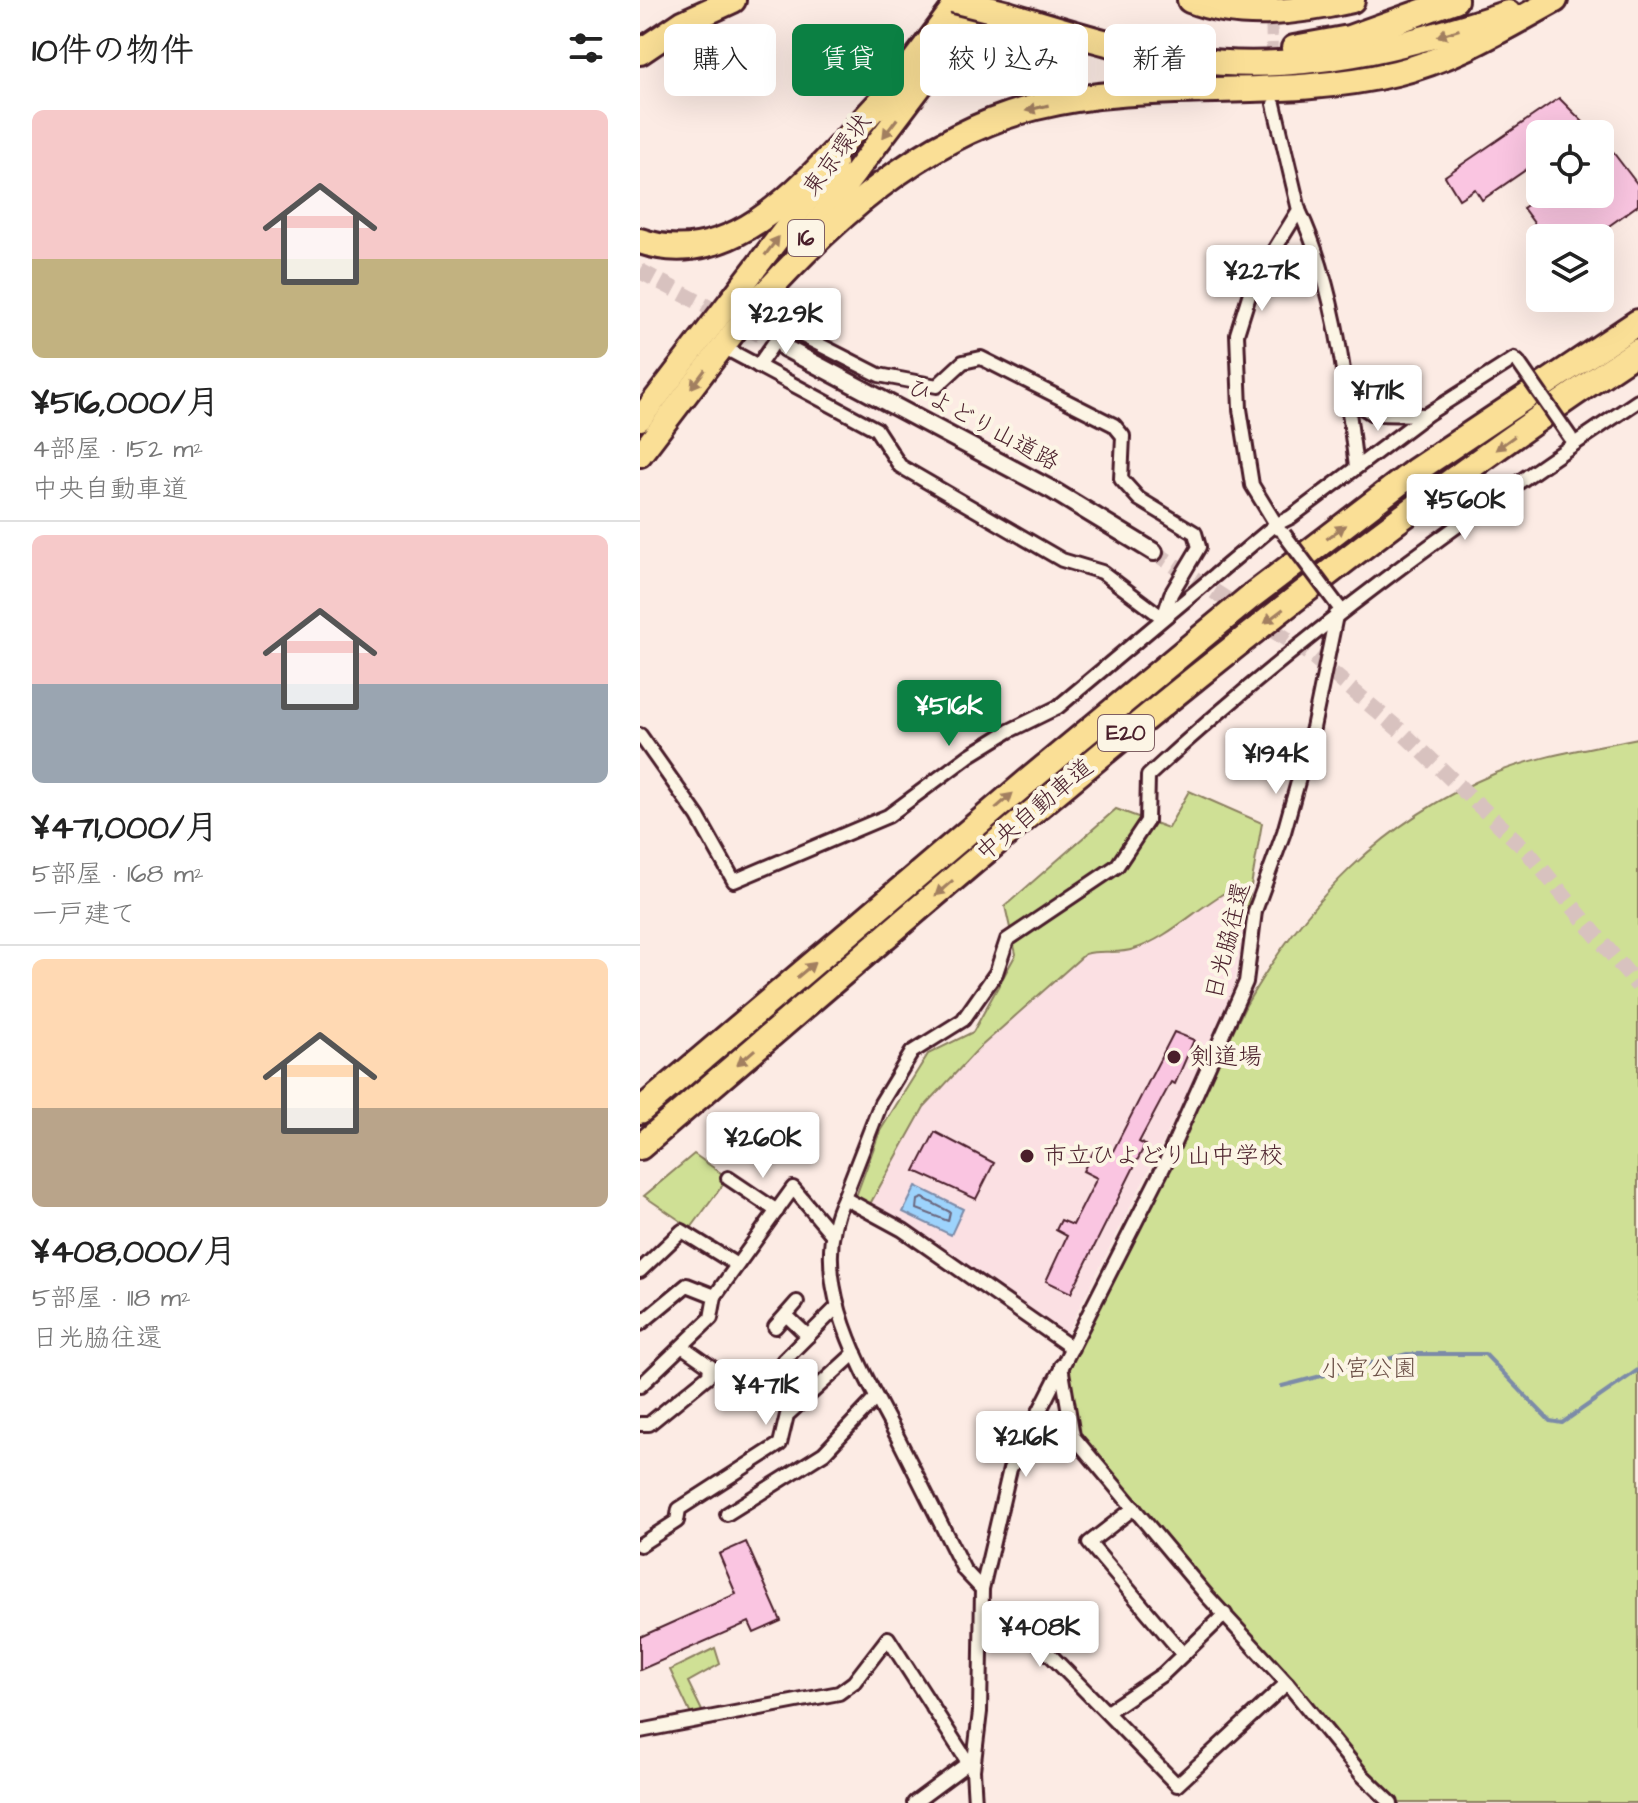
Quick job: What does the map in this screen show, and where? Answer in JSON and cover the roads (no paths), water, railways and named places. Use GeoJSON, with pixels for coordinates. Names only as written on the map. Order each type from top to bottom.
{"type":"FeatureCollection","features":[{"type":"Feature","properties":{"kind":"highway"},"geometry":{"type":"LineString","coordinates":[[640,31],[693,0]]}},
{"type":"Feature","properties":{"kind":"highway"},"geometry":{"type":"LineString","coordinates":[[640,52],[702,12],[733,0]]}},
{"type":"Feature","properties":{"kind":"highway"},"geometry":{"type":"LineString","coordinates":[[953,0],[1009,5],[1127,34],[1238,51],[1299,47],[1349,38],[1455,0]]}},
{"type":"Feature","properties":{"kind":"highway","name":"東京環状"},"geometry":{"type":"LineString","coordinates":[[904,73],[959,0]]}},
{"type":"Feature","properties":{"kind":"highway","name":"東京環状"},"geometry":{"type":"LineString","coordinates":[[640,455],[986,0]]}},
{"type":"Feature","properties":{"kind":"highway"},"geometry":{"type":"LineString","coordinates":[[1190,0],[1255,12],[1299,10],[1352,0]]}},
{"type":"Feature","properties":{"kind":"highway"},"geometry":{"type":"LineString","coordinates":[[1009,5],[1176,57],[1271,64],[1328,59],[1405,45],[1549,0]]}},
{"type":"Feature","properties":{"kind":"highway"},"geometry":{"type":"LineString","coordinates":[[753,307],[813,243],[874,190],[942,145],[988,123],[1085,97],[1169,90],[1301,87],[1398,73],[1467,49],[1555,0]]}},
{"type":"Feature","properties":{"kind":"highway"},"geometry":{"type":"LineString","coordinates":[[640,241],[668,249],[691,250],[734,236],[781,204],[886,96]]}},
{"type":"Feature","properties":{"kind":"highway","name":"東京環状"},"geometry":{"type":"LineString","coordinates":[[640,419],[886,96]]}},
{"type":"Feature","properties":{"kind":"highway","name":"中央自動車道"},"geometry":{"type":"LineString","coordinates":[[640,1111],[1028,781],[1249,598],[1415,471],[1638,319]]}},
{"type":"Feature","properties":{"kind":"highway","name":"中央自動車道"},"geometry":{"type":"LineString","coordinates":[[640,1147],[1201,673],[1401,519],[1638,351]]}},
{"type":"Feature","properties":{"kind":"street"},"geometry":{"type":"LineString","coordinates":[[1274,104],[1299,210],[1308,230],[1333,320],[1356,467]]}},
{"type":"Feature","properties":{"kind":"street"},"geometry":{"type":"LineString","coordinates":[[1299,210],[1252,286],[1237,334],[1240,409],[1256,497],[1338,610]]}},
{"type":"Feature","properties":{"kind":"street"},"geometry":{"type":"LineString","coordinates":[[753,307],[785,327],[879,375],[937,386],[963,362],[981,358],[1114,425],[1124,443],[1119,469],[1121,479],[1139,499],[1195,533],[1200,540],[1199,547],[1171,594],[1163,618]]}},
{"type":"Feature","properties":{"kind":"street"},"geometry":{"type":"LineString","coordinates":[[758,366],[785,327]]}},
{"type":"Feature","properties":{"kind":"street"},"geometry":{"type":"LineString","coordinates":[[723,347],[876,429],[900,466],[1062,560],[1102,572],[1163,618]]}},
{"type":"Feature","properties":{"kind":"street","name":"ひよどり山道路"},"geometry":{"type":"LineString","coordinates":[[785,348],[1052,490],[1154,552]]}},
{"type":"Feature","properties":{"kind":"street"},"geometry":{"type":"LineString","coordinates":[[640,735],[698,817],[734,881],[888,816],[970,755],[1058,707],[1163,618],[1356,467],[1426,415],[1514,359],[1572,440]]}},
{"type":"Feature","properties":{"kind":"street"},"geometry":{"type":"LineString","coordinates":[[1347,398],[1373,414],[1426,415]]}},
{"type":"Feature","properties":{"kind":"street"},"geometry":{"type":"LineString","coordinates":[[982,1589],[964,1570],[876,1398],[838,1306],[830,1232],[881,1103],[912,1052],[963,1020],[996,973],[1007,940],[1117,866],[1147,821],[1148,776],[1194,733],[1338,610],[1572,440],[1638,401]]}},
{"type":"Feature","properties":{"kind":"street","name":"日光脇往還"},"geometry":{"type":"LineString","coordinates":[[1061,1366],[1164,1166],[1246,982],[1255,911],[1288,817],[1338,610]]}},
{"type":"Feature","properties":{"kind":"street"},"geometry":{"type":"LineString","coordinates":[[728,1178],[777,1211]]}},
{"type":"Feature","properties":{"kind":"street"},"geometry":{"type":"LineString","coordinates":[[640,1386],[711,1318],[715,1296],[793,1188],[830,1232]]}},
{"type":"Feature","properties":{"kind":"street"},"geometry":{"type":"LineString","coordinates":[[844,1198],[903,1230],[1072,1348]]}},
{"type":"Feature","properties":{"kind":"street"},"geometry":{"type":"LineString","coordinates":[[640,1271],[682,1231],[737,1265]]}},
{"type":"Feature","properties":{"kind":"street"},"geometry":{"type":"LineString","coordinates":[[640,1324],[687,1285],[715,1296]]}},
{"type":"Feature","properties":{"kind":"street"},"geometry":{"type":"LineString","coordinates":[[775,1327],[797,1302]]}},
{"type":"Feature","properties":{"kind":"street"},"geometry":{"type":"LineString","coordinates":[[783,1361],[838,1306]]}},
{"type":"Feature","properties":{"kind":"street"},"geometry":{"type":"LineString","coordinates":[[786,1315],[808,1336]]}},
{"type":"Feature","properties":{"kind":"street"},"geometry":{"type":"LineString","coordinates":[[640,1424],[649,1424],[709,1375],[710,1366],[683,1347]]}},
{"type":"Feature","properties":{"kind":"street"},"geometry":{"type":"LineString","coordinates":[[640,1545],[677,1521],[679,1509],[780,1444],[787,1415],[855,1353]]}},
{"type":"Feature","properties":{"kind":"street"},"geometry":{"type":"LineString","coordinates":[[1061,1366],[1073,1436],[1287,1683],[1362,1775],[1391,1803]]}},
{"type":"Feature","properties":{"kind":"street"},"geometry":{"type":"LineString","coordinates":[[975,1803],[970,1766],[980,1712],[982,1589],[1010,1469],[1061,1366]]}},
{"type":"Feature","properties":{"kind":"street"},"geometry":{"type":"LineString","coordinates":[[727,1514],[824,1453],[876,1398]]}},
{"type":"Feature","properties":{"kind":"street"},"geometry":{"type":"LineString","coordinates":[[1134,1508],[1089,1543],[1183,1654]]}},
{"type":"Feature","properties":{"kind":"street"},"geometry":{"type":"LineString","coordinates":[[982,1610],[1029,1633],[1177,1785],[1287,1683]]}},
{"type":"Feature","properties":{"kind":"street"},"geometry":{"type":"LineString","coordinates":[[1107,1712],[1163,1674],[1225,1614]]}},
{"type":"Feature","properties":{"kind":"street"},"geometry":{"type":"LineString","coordinates":[[640,1731],[839,1693],[854,1682],[888,1638],[970,1766]]}},
{"type":"Feature","properties":{"kind":"street"},"geometry":{"type":"LineString","coordinates":[[914,1803],[970,1766]]}},
{"type":"Feature","properties":{"kind":"water"},"geometry":{"type":"Polygon","coordinates":[[[916,1186],[963,1209],[951,1235],[903,1212],[916,1186]]]}},
{"type":"Feature","properties":{"kind":"waterway"},"geometry":{"type":"LineString","coordinates":[[1282,1386],[1407,1354],[1485,1354],[1550,1421],[1562,1423],[1638,1370]]}},
{"type":"Feature","properties":{"kind":"tunnel"},"geometry":{"type":"LineString","coordinates":[[1271,7],[1273,93]]}},
{"type":"Feature","properties":{"kind":"tunnel"},"geometry":{"type":"LineString","coordinates":[[640,271],[785,348]]}},
{"type":"Feature","properties":{"kind":"tunnel"},"geometry":{"type":"LineString","coordinates":[[1154,552],[1311,655],[1402,732],[1527,851],[1638,986]]}},
{"type":"Feature","properties":{"kind":"place","name":"剣道場"},"geometry":{"type":"Point","coordinates":[1174,1057]}},
{"type":"Feature","properties":{"kind":"place","name":"市立ひよどり山中学校"},"geometry":{"type":"Point","coordinates":[1027,1156]}},
{"type":"Feature","properties":{"kind":"park label","name":"小宮公園"},"geometry":{"type":"Point","coordinates":[1369,1369]}}]}
